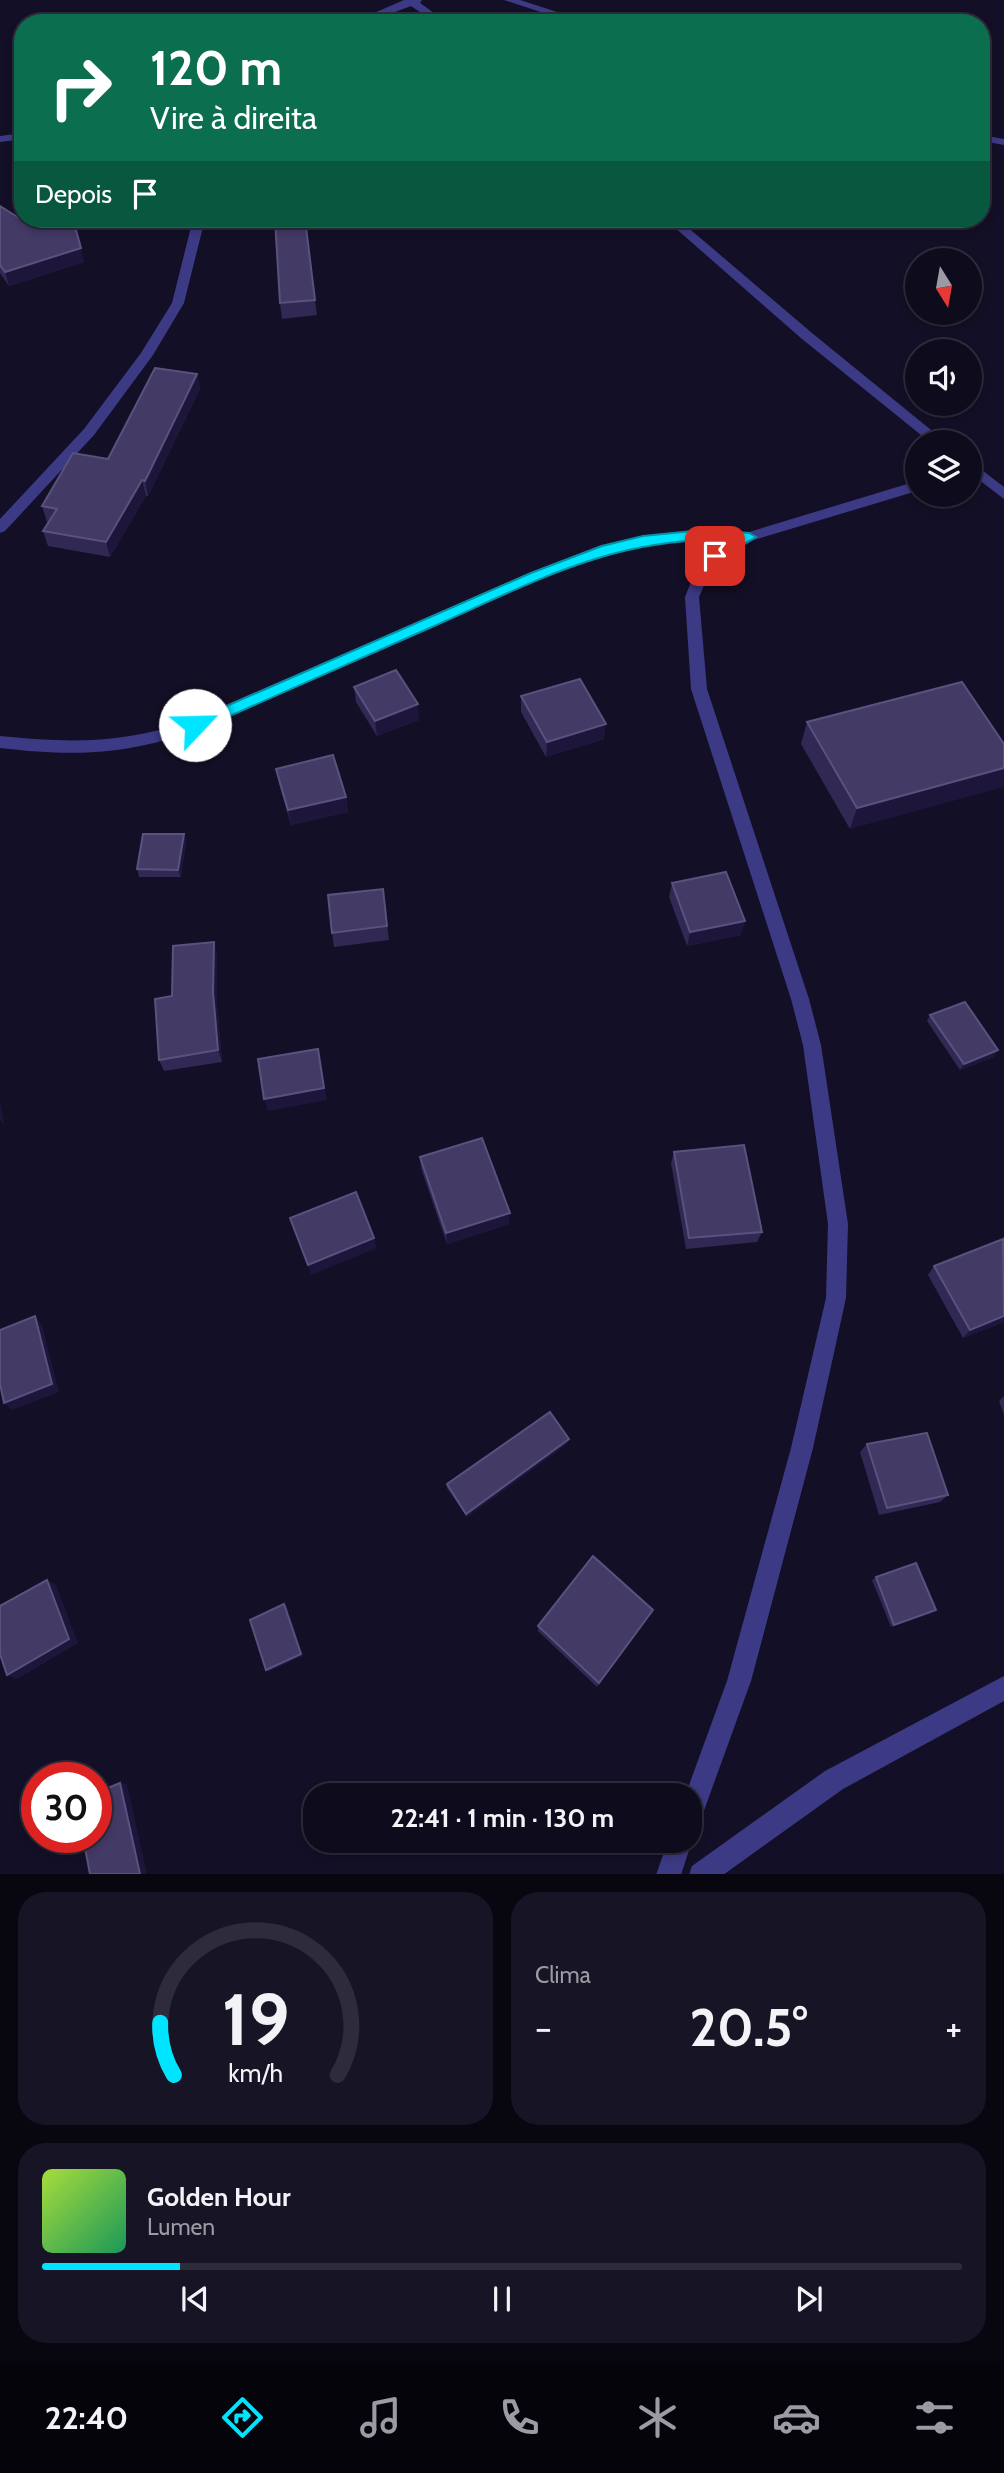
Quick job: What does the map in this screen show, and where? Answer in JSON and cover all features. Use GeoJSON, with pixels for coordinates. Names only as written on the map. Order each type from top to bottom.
{"type":"FeatureCollection","features":[{"type":"Feature","properties":{"kind":"street"},"geometry":{"type":"LineString","coordinates":[[509,0],[556,14]]}},
{"type":"Feature","properties":{"kind":"street"},"geometry":{"type":"LineString","coordinates":[[379,14],[413,1],[431,14]]}},
{"type":"Feature","properties":{"kind":"street"},"geometry":{"type":"LineString","coordinates":[[0,528],[89,432],[147,355],[178,303],[197,228]]}},
{"type":"Feature","properties":{"kind":"street"},"geometry":{"type":"LineString","coordinates":[[681,228],[807,336],[924,430]]}},
{"type":"Feature","properties":{"kind":"street"},"geometry":{"type":"LineString","coordinates":[[982,477],[1004,494]]}},
{"type":"Feature","properties":{"kind":"street"},"geometry":{"type":"LineString","coordinates":[[702,1783],[739,1681],[802,1448],[836,1298],[838,1224],[813,1045],[699,689],[692,597],[702,572],[715,556],[749,537],[905,489]]}},
{"type":"Feature","properties":{"kind":"street"},"geometry":{"type":"LineString","coordinates":[[0,742],[44,747],[113,747],[154,738],[195,725],[536,576],[606,549],[643,541],[703,534],[749,537]]}},
{"type":"Feature","properties":{"kind":"street"},"geometry":{"type":"LineString","coordinates":[[701,1874],[834,1780],[1004,1688]]}},
{"type":"Feature","properties":{"kind":"street"},"geometry":{"type":"LineString","coordinates":[[668,1874],[676,1853]]}},
{"type":"Feature","properties":{"kind":"building"},"geometry":{"type":"Polygon","coordinates":[[[0,206],[14,215],[14,228],[75,228],[81,248],[5,272],[0,265],[0,206]]]}},
{"type":"Feature","properties":{"kind":"building"},"geometry":{"type":"Polygon","coordinates":[[[276,228],[306,228],[315,300],[280,303],[276,228]]]}},
{"type":"Feature","properties":{"kind":"building"},"geometry":{"type":"Polygon","coordinates":[[[155,368],[197,374],[145,481],[142,480],[106,542],[43,531],[57,509],[42,506],[73,453],[108,459],[155,368]]]}},
{"type":"Feature","properties":{"kind":"building"},"geometry":{"type":"Polygon","coordinates":[[[396,670],[418,704],[375,721],[354,687],[396,670]]]}},
{"type":"Feature","properties":{"kind":"building"},"geometry":{"type":"Polygon","coordinates":[[[580,679],[606,724],[547,742],[521,696],[580,679]]]}},
{"type":"Feature","properties":{"kind":"building"},"geometry":{"type":"Polygon","coordinates":[[[962,682],[1004,744],[1004,768],[857,808],[807,722],[962,682]]]}},
{"type":"Feature","properties":{"kind":"building"},"geometry":{"type":"Polygon","coordinates":[[[333,755],[346,797],[288,810],[276,769],[333,755]]]}},
{"type":"Feature","properties":{"kind":"building"},"geometry":{"type":"Polygon","coordinates":[[[143,834],[184,834],[178,870],[137,869],[143,834]]]}},
{"type":"Feature","properties":{"kind":"building"},"geometry":{"type":"Polygon","coordinates":[[[726,872],[745,921],[690,932],[672,883],[726,872]]]}},
{"type":"Feature","properties":{"kind":"building"},"geometry":{"type":"Polygon","coordinates":[[[383,889],[387,926],[332,933],[328,895],[383,889]]]}},
{"type":"Feature","properties":{"kind":"building"},"geometry":{"type":"Polygon","coordinates":[[[214,942],[213,992],[218,1050],[159,1060],[155,999],[172,996],[173,946],[214,942]]]}},
{"type":"Feature","properties":{"kind":"building"},"geometry":{"type":"Polygon","coordinates":[[[965,1002],[998,1050],[964,1064],[930,1015],[965,1002]]]}},
{"type":"Feature","properties":{"kind":"building"},"geometry":{"type":"Polygon","coordinates":[[[318,1049],[324,1088],[264,1099],[258,1059],[318,1049]]]}},
{"type":"Feature","properties":{"kind":"building"},"geometry":{"type":"Polygon","coordinates":[[[482,1138],[510,1213],[446,1233],[420,1157],[482,1138]]]}},
{"type":"Feature","properties":{"kind":"building"},"geometry":{"type":"Polygon","coordinates":[[[744,1145],[762,1232],[689,1238],[674,1152],[744,1145]]]}},
{"type":"Feature","properties":{"kind":"building"},"geometry":{"type":"Polygon","coordinates":[[[356,1192],[374,1238],[308,1265],[290,1218],[356,1192]]]}},
{"type":"Feature","properties":{"kind":"building"},"geometry":{"type":"Polygon","coordinates":[[[1003,1239],[1004,1316],[970,1330],[934,1266],[1003,1239]]]}},
{"type":"Feature","properties":{"kind":"building"},"geometry":{"type":"Polygon","coordinates":[[[35,1316],[52,1384],[4,1403],[0,1384],[0,1330],[35,1316]]]}},
{"type":"Feature","properties":{"kind":"building"},"geometry":{"type":"Polygon","coordinates":[[[550,1412],[569,1439],[466,1514],[447,1484],[550,1412]]]}},
{"type":"Feature","properties":{"kind":"building"},"geometry":{"type":"Polygon","coordinates":[[[927,1433],[948,1495],[887,1508],[867,1444],[927,1433]]]}},
{"type":"Feature","properties":{"kind":"building"},"geometry":{"type":"Polygon","coordinates":[[[593,1556],[653,1610],[599,1683],[538,1626],[593,1556]]]}},
{"type":"Feature","properties":{"kind":"building"},"geometry":{"type":"Polygon","coordinates":[[[916,1563],[936,1610],[894,1625],[876,1577],[916,1563]]]}},
{"type":"Feature","properties":{"kind":"building"},"geometry":{"type":"Polygon","coordinates":[[[47,1580],[69,1639],[7,1675],[0,1654],[0,1606],[47,1580]]]}},
{"type":"Feature","properties":{"kind":"building"},"geometry":{"type":"Polygon","coordinates":[[[284,1604],[301,1654],[266,1670],[250,1620],[284,1604]]]}},
{"type":"Feature","properties":{"kind":"building"},"geometry":{"type":"Polygon","coordinates":[[[120,1783],[140,1874],[90,1874],[86,1853],[112,1853],[112,1786],[120,1783]]]}},
{"type":"Feature","properties":{"kind":"route"},"geometry":{"type":"LineString","coordinates":[[195,725],[536,576],[606,549],[643,541],[703,534],[749,537],[715,556]]}}]}
